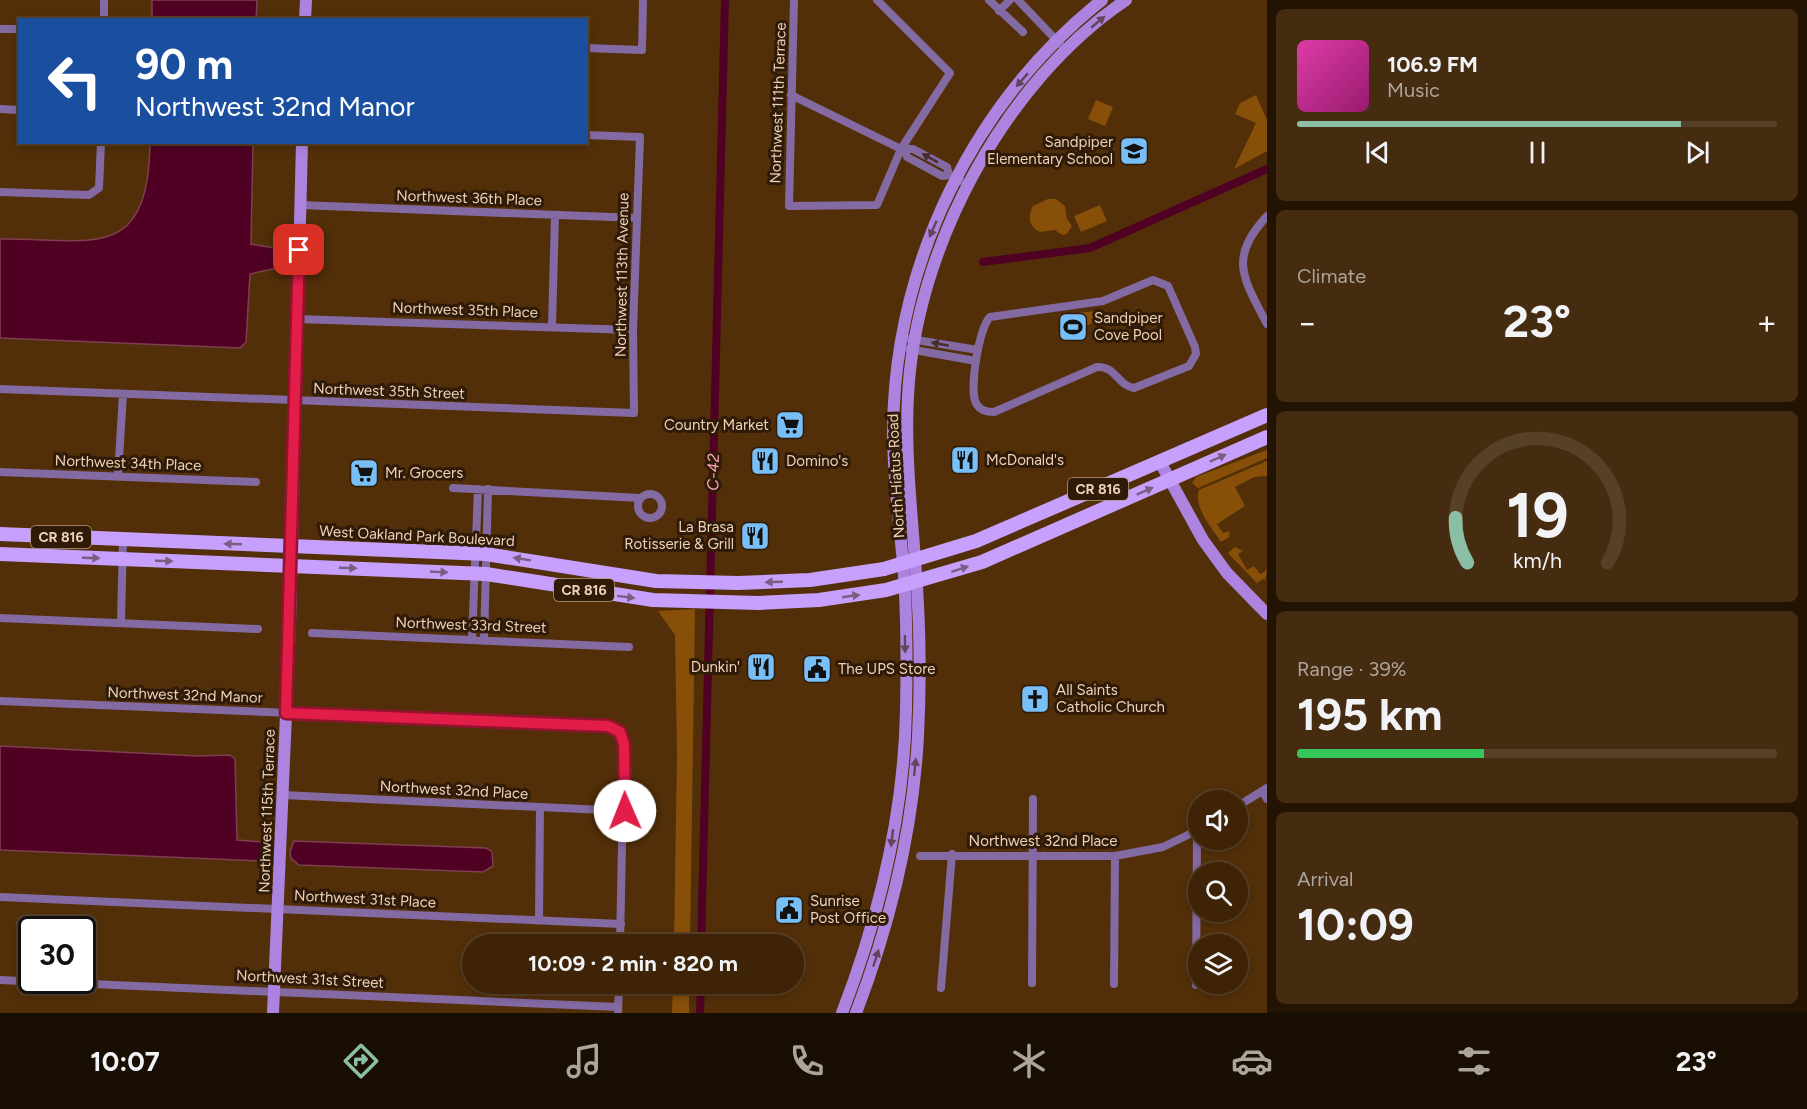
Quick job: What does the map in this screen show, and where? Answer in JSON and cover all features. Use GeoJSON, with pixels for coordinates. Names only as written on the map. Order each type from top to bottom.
{"type":"FeatureCollection","features":[{"type":"Feature","properties":{"kind":"main road"},"geometry":{"type":"LineString","coordinates":[[305,18],[306,0]]}},
{"type":"Feature","properties":{"kind":"main road","name":"North Hiatus Road"},"geometry":{"type":"LineString","coordinates":[[909,563],[893,468],[894,394],[900,342],[915,281],[929,238],[981,133],[1017,84],[1057,41],[1102,0]]}},
{"type":"Feature","properties":{"kind":"main road","name":"North Hiatus Road"},"geometry":{"type":"LineString","coordinates":[[856,1013],[883,937],[904,851],[910,811],[918,728],[909,563],[908,396],[914,344],[927,287],[943,240],[957,179],[991,144],[1028,93],[1068,50],[1126,0]]}},
{"type":"Feature","properties":{"kind":"main road","name":"Northwest 115th Terrace"},"geometry":{"type":"LineString","coordinates":[[273,1013],[292,546],[302,144]]}},
{"type":"Feature","properties":{"kind":"main road","name":"West Oakland Park Boulevard"},"geometry":{"type":"LineString","coordinates":[[0,534],[481,554],[630,578],[684,582],[738,583],[810,580],[909,563],[993,535],[1267,415]]}},
{"type":"Feature","properties":{"kind":"main road","name":"CR 816"},"geometry":{"type":"LineString","coordinates":[[0,554],[480,574],[528,579],[622,597],[684,601],[819,600],[910,584],[1012,550],[1267,437]]}},
{"type":"Feature","properties":{"kind":"main road"},"geometry":{"type":"LineString","coordinates":[[1160,462],[1203,540],[1227,573],[1267,614]]}},
{"type":"Feature","properties":{"kind":"main road","name":"North Hiatus Road"},"geometry":{"type":"LineString","coordinates":[[842,1013],[870,933],[890,850],[906,711],[910,584]]}},
{"type":"Feature","properties":{"kind":"street"},"geometry":{"type":"LineString","coordinates":[[104,0],[104,18]]}},
{"type":"Feature","properties":{"kind":"street"},"geometry":{"type":"LineString","coordinates":[[588,48],[642,50],[643,0]]}},
{"type":"Feature","properties":{"kind":"street","name":"Northwest 111th Terrace"},"geometry":{"type":"LineString","coordinates":[[794,0],[789,206],[877,206],[903,150]]}},
{"type":"Feature","properties":{"kind":"street"},"geometry":{"type":"LineString","coordinates":[[877,0],[950,74],[903,150]]}},
{"type":"Feature","properties":{"kind":"street"},"geometry":{"type":"LineString","coordinates":[[989,0],[1023,32]]}},
{"type":"Feature","properties":{"kind":"street"},"geometry":{"type":"LineString","coordinates":[[999,11],[1010,0]]}},
{"type":"Feature","properties":{"kind":"street"},"geometry":{"type":"LineString","coordinates":[[1018,0],[1068,50]]}},
{"type":"Feature","properties":{"kind":"street"},"geometry":{"type":"LineString","coordinates":[[0,28],[18,29]]}},
{"type":"Feature","properties":{"kind":"street"},"geometry":{"type":"LineString","coordinates":[[790,95],[903,150],[913,149],[947,167],[957,179]]}},
{"type":"Feature","properties":{"kind":"street"},"geometry":{"type":"LineString","coordinates":[[0,109],[18,110]]}},
{"type":"Feature","properties":{"kind":"street","name":"Northwest 113th Avenue"},"geometry":{"type":"LineString","coordinates":[[588,135],[640,137],[633,330],[634,413]]}},
{"type":"Feature","properties":{"kind":"street"},"geometry":{"type":"LineString","coordinates":[[0,192],[89,195],[99,188],[101,144]]}},
{"type":"Feature","properties":{"kind":"street","name":"Northwest 36th Place"},"geometry":{"type":"LineString","coordinates":[[300,205],[636,218]]}},
{"type":"Feature","properties":{"kind":"street"},"geometry":{"type":"LineString","coordinates":[[552,327],[555,215]]}},
{"type":"Feature","properties":{"kind":"street"},"geometry":{"type":"LineString","coordinates":[[1267,216],[1246,241],[1242,258],[1250,293],[1267,324]]}},
{"type":"Feature","properties":{"kind":"street"},"geometry":{"type":"LineString","coordinates":[[1155,280],[1167,286],[1196,348],[1195,357],[1189,366],[1136,388],[1126,386],[1112,370],[1097,367],[997,411],[986,412],[974,400],[978,350],[983,324],[990,317],[1103,302],[1155,280]]}},
{"type":"Feature","properties":{"kind":"street","name":"Northwest 35th Place"},"geometry":{"type":"LineString","coordinates":[[297,319],[633,330]]}},
{"type":"Feature","properties":{"kind":"street"},"geometry":{"type":"LineString","coordinates":[[900,342],[978,350]]}},
{"type":"Feature","properties":{"kind":"street"},"geometry":{"type":"LineString","coordinates":[[914,344],[976,361]]}},
{"type":"Feature","properties":{"kind":"street","name":"Northwest 35th Street"},"geometry":{"type":"LineString","coordinates":[[0,389],[634,413]]}},
{"type":"Feature","properties":{"kind":"street"},"geometry":{"type":"LineString","coordinates":[[118,476],[123,394]]}},
{"type":"Feature","properties":{"kind":"street","name":"Northwest 34th Place"},"geometry":{"type":"LineString","coordinates":[[0,472],[256,482]]}},
{"type":"Feature","properties":{"kind":"street"},"geometry":{"type":"LineString","coordinates":[[453,488],[640,498]]}},
{"type":"Feature","properties":{"kind":"street"},"geometry":{"type":"LineString","coordinates":[[477,489],[481,554]]}},
{"type":"Feature","properties":{"kind":"street"},"geometry":{"type":"LineString","coordinates":[[472,640],[488,489]]}},
{"type":"Feature","properties":{"kind":"street"},"geometry":{"type":"LineString","coordinates":[[121,622],[123,539]]}},
{"type":"Feature","properties":{"kind":"street"},"geometry":{"type":"LineString","coordinates":[[480,574],[484,641]]}},
{"type":"Feature","properties":{"kind":"street"},"geometry":{"type":"LineString","coordinates":[[0,618],[258,629]]}},
{"type":"Feature","properties":{"kind":"street","name":"Northwest 33rd Street"},"geometry":{"type":"LineString","coordinates":[[312,633],[629,647]]}},
{"type":"Feature","properties":{"kind":"street","name":"Northwest 32nd Manor"},"geometry":{"type":"LineString","coordinates":[[0,701],[608,726],[620,732],[624,744],[625,811]]}},
{"type":"Feature","properties":{"kind":"street"},"geometry":{"type":"LineString","coordinates":[[1248,800],[1265,789],[1267,799]]}},
{"type":"Feature","properties":{"kind":"street","name":"Northwest 32nd Place"},"geometry":{"type":"LineString","coordinates":[[282,795],[625,811]]}},
{"type":"Feature","properties":{"kind":"street"},"geometry":{"type":"LineString","coordinates":[[1032,984],[1033,800]]}},
{"type":"Feature","properties":{"kind":"street"},"geometry":{"type":"LineString","coordinates":[[539,921],[540,807]]}},
{"type":"Feature","properties":{"kind":"street"},"geometry":{"type":"LineString","coordinates":[[621,934],[625,811]]}},
{"type":"Feature","properties":{"kind":"street","name":"Northwest 32nd Place"},"geometry":{"type":"LineString","coordinates":[[920,856],[1032,854],[1115,856],[1163,847],[1188,835]]}},
{"type":"Feature","properties":{"kind":"street"},"geometry":{"type":"LineString","coordinates":[[1197,934],[1198,850]]}},
{"type":"Feature","properties":{"kind":"street"},"geometry":{"type":"LineString","coordinates":[[940,988],[952,854]]}},
{"type":"Feature","properties":{"kind":"street"},"geometry":{"type":"LineString","coordinates":[[1114,984],[1115,856]]}},
{"type":"Feature","properties":{"kind":"street","name":"Northwest 31st Place"},"geometry":{"type":"LineString","coordinates":[[0,897],[621,924]]}},
{"type":"Feature","properties":{"kind":"street","name":"Northwest 31st Street"},"geometry":{"type":"LineString","coordinates":[[0,980],[274,991],[618,1010]]}},
{"type":"Feature","properties":{"kind":"street"},"geometry":{"type":"LineString","coordinates":[[618,1010],[619,994]]}},
{"type":"Feature","properties":{"kind":"shaded area"},"geometry":{"type":"Polygon","coordinates":[[[152,0],[257,0],[256,18],[152,18],[152,0]]]}},
{"type":"Feature","properties":{"kind":"shaded area"},"geometry":{"type":"Polygon","coordinates":[[[1256,95],[1267,120],[1267,151],[1234,169],[1256,123],[1235,114],[1240,103],[1256,95]]]}},
{"type":"Feature","properties":{"kind":"shaded area"},"geometry":{"type":"Polygon","coordinates":[[[1096,100],[1113,107],[1105,126],[1088,119],[1096,100]]]}},
{"type":"Feature","properties":{"kind":"shaded area"},"geometry":{"type":"Polygon","coordinates":[[[150,144],[253,144],[251,244],[274,248],[285,256],[281,267],[250,274],[246,342],[240,348],[0,338],[0,239],[61,241],[108,236],[125,227],[138,209],[147,182],[150,144]]]}},
{"type":"Feature","properties":{"kind":"shaded area"},"geometry":{"type":"Polygon","coordinates":[[[1048,199],[1056,199],[1065,206],[1067,219],[1072,226],[1067,234],[1062,235],[1055,230],[1040,232],[1031,224],[1030,214],[1033,206],[1048,199]]]}},
{"type":"Feature","properties":{"kind":"shaded area"},"geometry":{"type":"Polygon","coordinates":[[[1100,205],[1107,221],[1081,232],[1074,216],[1100,205]]]}},
{"type":"Feature","properties":{"kind":"shaded area","name":"Sandpiper Cove Pool"},"geometry":{"type":"Polygon","coordinates":[[[1095,311],[1097,321],[1067,334],[1059,315],[1095,311]]]}},
{"type":"Feature","properties":{"kind":"shaded area"},"geometry":{"type":"Polygon","coordinates":[[[1267,450],[1267,458],[1198,488],[1192,483],[1196,477],[1267,450]]]}},
{"type":"Feature","properties":{"kind":"shaded area"},"geometry":{"type":"Polygon","coordinates":[[[1267,461],[1267,476],[1254,477],[1235,487],[1245,506],[1217,524],[1223,533],[1230,531],[1229,537],[1221,542],[1201,510],[1199,490],[1267,461]]]}},
{"type":"Feature","properties":{"kind":"shaded area"},"geometry":{"type":"Polygon","coordinates":[[[1235,547],[1243,551],[1238,554],[1247,570],[1254,566],[1260,574],[1267,570],[1265,580],[1257,583],[1228,553],[1235,547]]]}},
{"type":"Feature","properties":{"kind":"shaded area"},"geometry":{"type":"Polygon","coordinates":[[[695,609],[690,934],[674,934],[677,754],[675,635],[658,611],[695,609]]]}},
{"type":"Feature","properties":{"kind":"shaded area"},"geometry":{"type":"Polygon","coordinates":[[[0,746],[198,756],[230,755],[235,759],[237,840],[263,842],[269,846],[267,857],[261,861],[0,850],[0,746]]]}},
{"type":"Feature","properties":{"kind":"shaded area"},"geometry":{"type":"Polygon","coordinates":[[[294,841],[486,848],[492,852],[493,866],[483,872],[299,865],[291,858],[290,852],[294,841]]]}},
{"type":"Feature","properties":{"kind":"shaded area"},"geometry":{"type":"Polygon","coordinates":[[[673,994],[689,994],[689,1013],[672,1013],[673,994]]]}},
{"type":"Feature","properties":{"kind":"waterway","name":"C-42"},"geometry":{"type":"LineString","coordinates":[[701,934],[725,0]]}},
{"type":"Feature","properties":{"kind":"waterway"},"geometry":{"type":"LineString","coordinates":[[983,262],[1090,248],[1267,169]]}},
{"type":"Feature","properties":{"kind":"waterway","name":"C-42"},"geometry":{"type":"LineString","coordinates":[[700,1013],[701,994]]}},
{"type":"Feature","properties":{"kind":"place","name":"Sandpiper Elementary School"},"geometry":{"type":"Point","coordinates":[1134,151]}},
{"type":"Feature","properties":{"kind":"place","name":"Sandpiper Cove Pool"},"geometry":{"type":"Point","coordinates":[1073,327]}},
{"type":"Feature","properties":{"kind":"place","name":"Country Market"},"geometry":{"type":"Point","coordinates":[790,425]}},
{"type":"Feature","properties":{"kind":"place","name":"McDonald's"},"geometry":{"type":"Point","coordinates":[965,460]}},
{"type":"Feature","properties":{"kind":"place","name":"Domino's"},"geometry":{"type":"Point","coordinates":[765,461]}},
{"type":"Feature","properties":{"kind":"place","name":"Mr. Grocers"},"geometry":{"type":"Point","coordinates":[364,473]}},
{"type":"Feature","properties":{"kind":"place","name":"La Brasa Rotisserie & Grill"},"geometry":{"type":"Point","coordinates":[755,536]}},
{"type":"Feature","properties":{"kind":"place","name":"Dunkin'"},"geometry":{"type":"Point","coordinates":[761,667]}},
{"type":"Feature","properties":{"kind":"place","name":"The UPS Store"},"geometry":{"type":"Point","coordinates":[817,669]}},
{"type":"Feature","properties":{"kind":"place","name":"All Saints Catholic Church"},"geometry":{"type":"Point","coordinates":[1035,699]}},
{"type":"Feature","properties":{"kind":"place","name":"Sunrise Post Office"},"geometry":{"type":"Point","coordinates":[789,910]}},
{"type":"Feature","properties":{"kind":"route"},"geometry":{"type":"LineString","coordinates":[[299,250],[286,713],[608,726],[620,732],[624,744],[625,811]]}}]}
